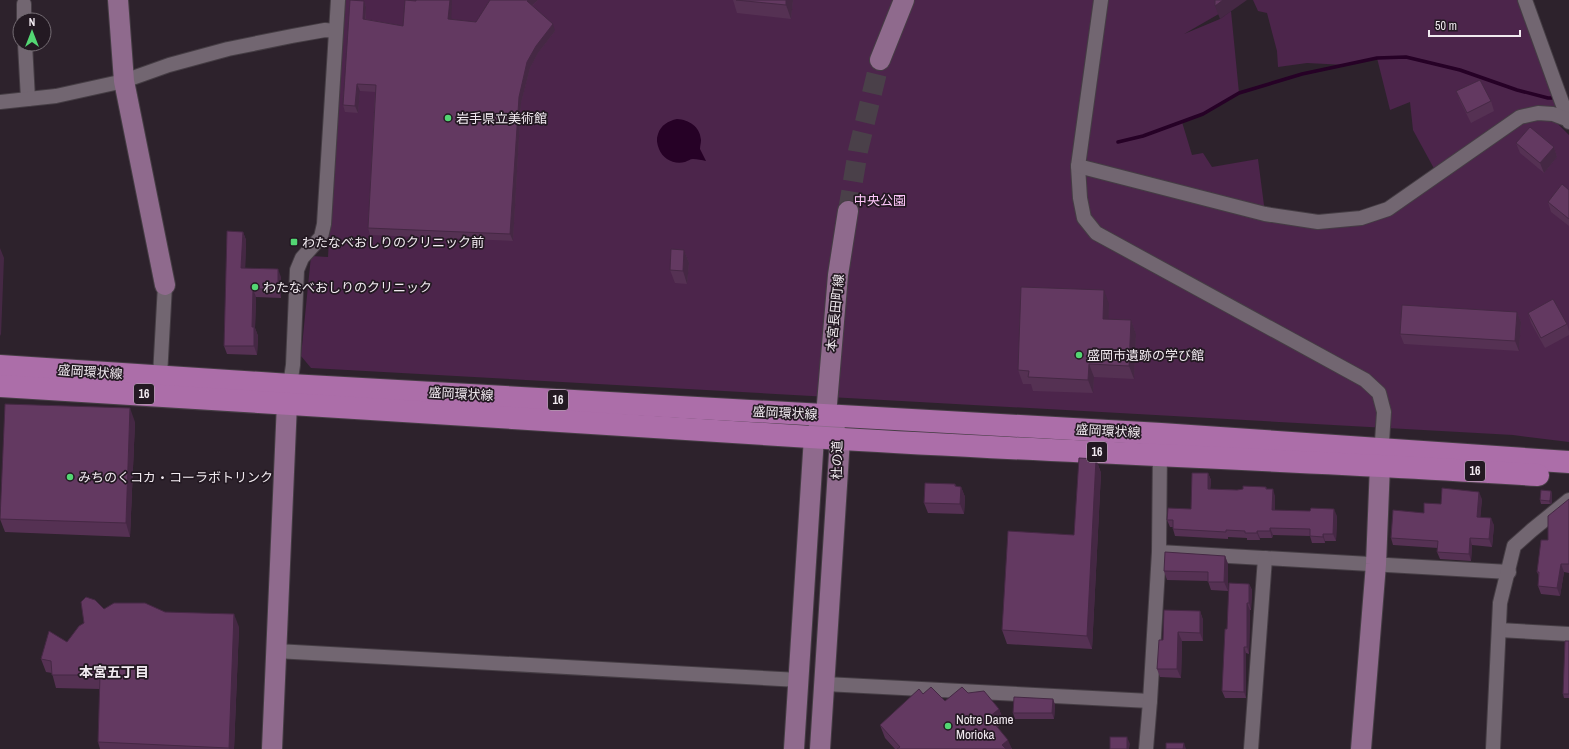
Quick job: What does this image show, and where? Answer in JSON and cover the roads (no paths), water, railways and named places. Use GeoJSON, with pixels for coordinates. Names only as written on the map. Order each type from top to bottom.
{"type":"FeatureCollection","features":[{"type":"Feature","properties":{"kind":"main road"},"geometry":{"type":"LineString","coordinates":[[118,0],[124,81],[166,285]]}},
{"type":"Feature","properties":{"kind":"main road"},"geometry":{"type":"LineString","coordinates":[[880,60],[904,0]]}},
{"type":"Feature","properties":{"kind":"main road","name":"本宮長田町線"},"geometry":{"type":"LineString","coordinates":[[826,415],[838,274],[848,211]]}},
{"type":"Feature","properties":{"kind":"main road","name":"盛岡環状線"},"geometry":{"type":"LineString","coordinates":[[0,366],[160,376],[288,394],[840,439],[1160,455],[1381,457],[1569,462]]}},
{"type":"Feature","properties":{"kind":"main road","name":"盛岡環状線"},"geometry":{"type":"LineString","coordinates":[[0,386],[288,394],[826,415],[1160,434],[1569,477]]}},
{"type":"Feature","properties":{"kind":"main road"},"geometry":{"type":"LineString","coordinates":[[272,749],[288,394]]}},
{"type":"Feature","properties":{"kind":"main road","name":"杜の道"},"geometry":{"type":"LineString","coordinates":[[794,749],[814,437],[826,415]]}},
{"type":"Feature","properties":{"kind":"main road","name":"杜の道"},"geometry":{"type":"LineString","coordinates":[[820,749],[840,439],[826,415]]}},
{"type":"Feature","properties":{"kind":"main road"},"geometry":{"type":"LineString","coordinates":[[1361,749],[1376,564],[1381,457]]}},
{"type":"Feature","properties":{"kind":"street"},"geometry":{"type":"LineString","coordinates":[[288,394],[293,365],[297,270],[302,258],[321,237],[324,224],[338,0]]}},
{"type":"Feature","properties":{"kind":"street"},"geometry":{"type":"LineString","coordinates":[[1101,0],[1078,166],[1080,198],[1084,218],[1096,233],[1366,380],[1379,393],[1384,412],[1381,457]]}},
{"type":"Feature","properties":{"kind":"street"},"geometry":{"type":"LineString","coordinates":[[1525,0],[1568,121]]}},
{"type":"Feature","properties":{"kind":"street"},"geometry":{"type":"LineString","coordinates":[[24,4],[24,12]]}},
{"type":"Feature","properties":{"kind":"street"},"geometry":{"type":"LineString","coordinates":[[0,102],[56,96],[124,81],[169,65],[228,49],[325,30],[336,30]]}},
{"type":"Feature","properties":{"kind":"street"},"geometry":{"type":"LineString","coordinates":[[25,52],[28,99]]}},
{"type":"Feature","properties":{"kind":"street"},"geometry":{"type":"LineString","coordinates":[[1078,166],[1265,214],[1318,222],[1361,218],[1388,209],[1520,118],[1538,113],[1553,114],[1568,121]]}},
{"type":"Feature","properties":{"kind":"street"},"geometry":{"type":"LineString","coordinates":[[160,376],[166,285]]}},
{"type":"Feature","properties":{"kind":"street"},"geometry":{"type":"LineString","coordinates":[[1146,749],[1159,552],[1160,434]]}},
{"type":"Feature","properties":{"kind":"street"},"geometry":{"type":"LineString","coordinates":[[1496,747],[1500,603],[1509,572],[1514,546],[1569,500]]}},
{"type":"Feature","properties":{"kind":"street"},"geometry":{"type":"LineString","coordinates":[[1159,552],[1509,572]]}},
{"type":"Feature","properties":{"kind":"street"},"geometry":{"type":"LineString","coordinates":[[1251,749],[1265,558]]}},
{"type":"Feature","properties":{"kind":"street"},"geometry":{"type":"LineString","coordinates":[[1499,630],[1569,634]]}},
{"type":"Feature","properties":{"kind":"street"},"geometry":{"type":"LineString","coordinates":[[276,651],[799,680]]}},
{"type":"Feature","properties":{"kind":"street"},"geometry":{"type":"LineString","coordinates":[[825,684],[1150,701]]}},
{"type":"Feature","properties":{"kind":"waterway"},"geometry":{"type":"LineString","coordinates":[[1118,142],[1143,136],[1203,114],[1239,93],[1302,74],[1377,58],[1406,57],[1460,70],[1517,90],[1548,98],[1554,98]]}},
{"type":"Feature","properties":{"kind":"tunnel"},"geometry":{"type":"LineString","coordinates":[[848,211],[858,151],[880,60]]}},
{"type":"Feature","properties":{"kind":"place","name":"岩手県立美術館"},"geometry":{"type":"Point","coordinates":[448,118]}},
{"type":"Feature","properties":{"kind":"place","name":"わたなべおしりのクリニック前"},"geometry":{"type":"Point","coordinates":[294,242]}},
{"type":"Feature","properties":{"kind":"place","name":"わたなべおしりのクリニック"},"geometry":{"type":"Point","coordinates":[255,287]}},
{"type":"Feature","properties":{"kind":"place","name":"盛岡市遺跡の学び館"},"geometry":{"type":"Point","coordinates":[1079,355]}},
{"type":"Feature","properties":{"kind":"place","name":"みちのくコカ・コーラボトリンク"},"geometry":{"type":"Point","coordinates":[70,477]}},
{"type":"Feature","properties":{"kind":"place","name":"Notre Dame Morioka"},"geometry":{"type":"Point","coordinates":[948,726]}},
{"type":"Feature","properties":{"kind":"district","name":"本宮五丁目"},"geometry":{"type":"Point","coordinates":[114,672]}},
{"type":"Feature","properties":{"kind":"park label","name":"中央公園"},"geometry":{"type":"Point","coordinates":[880,200]}}]}
